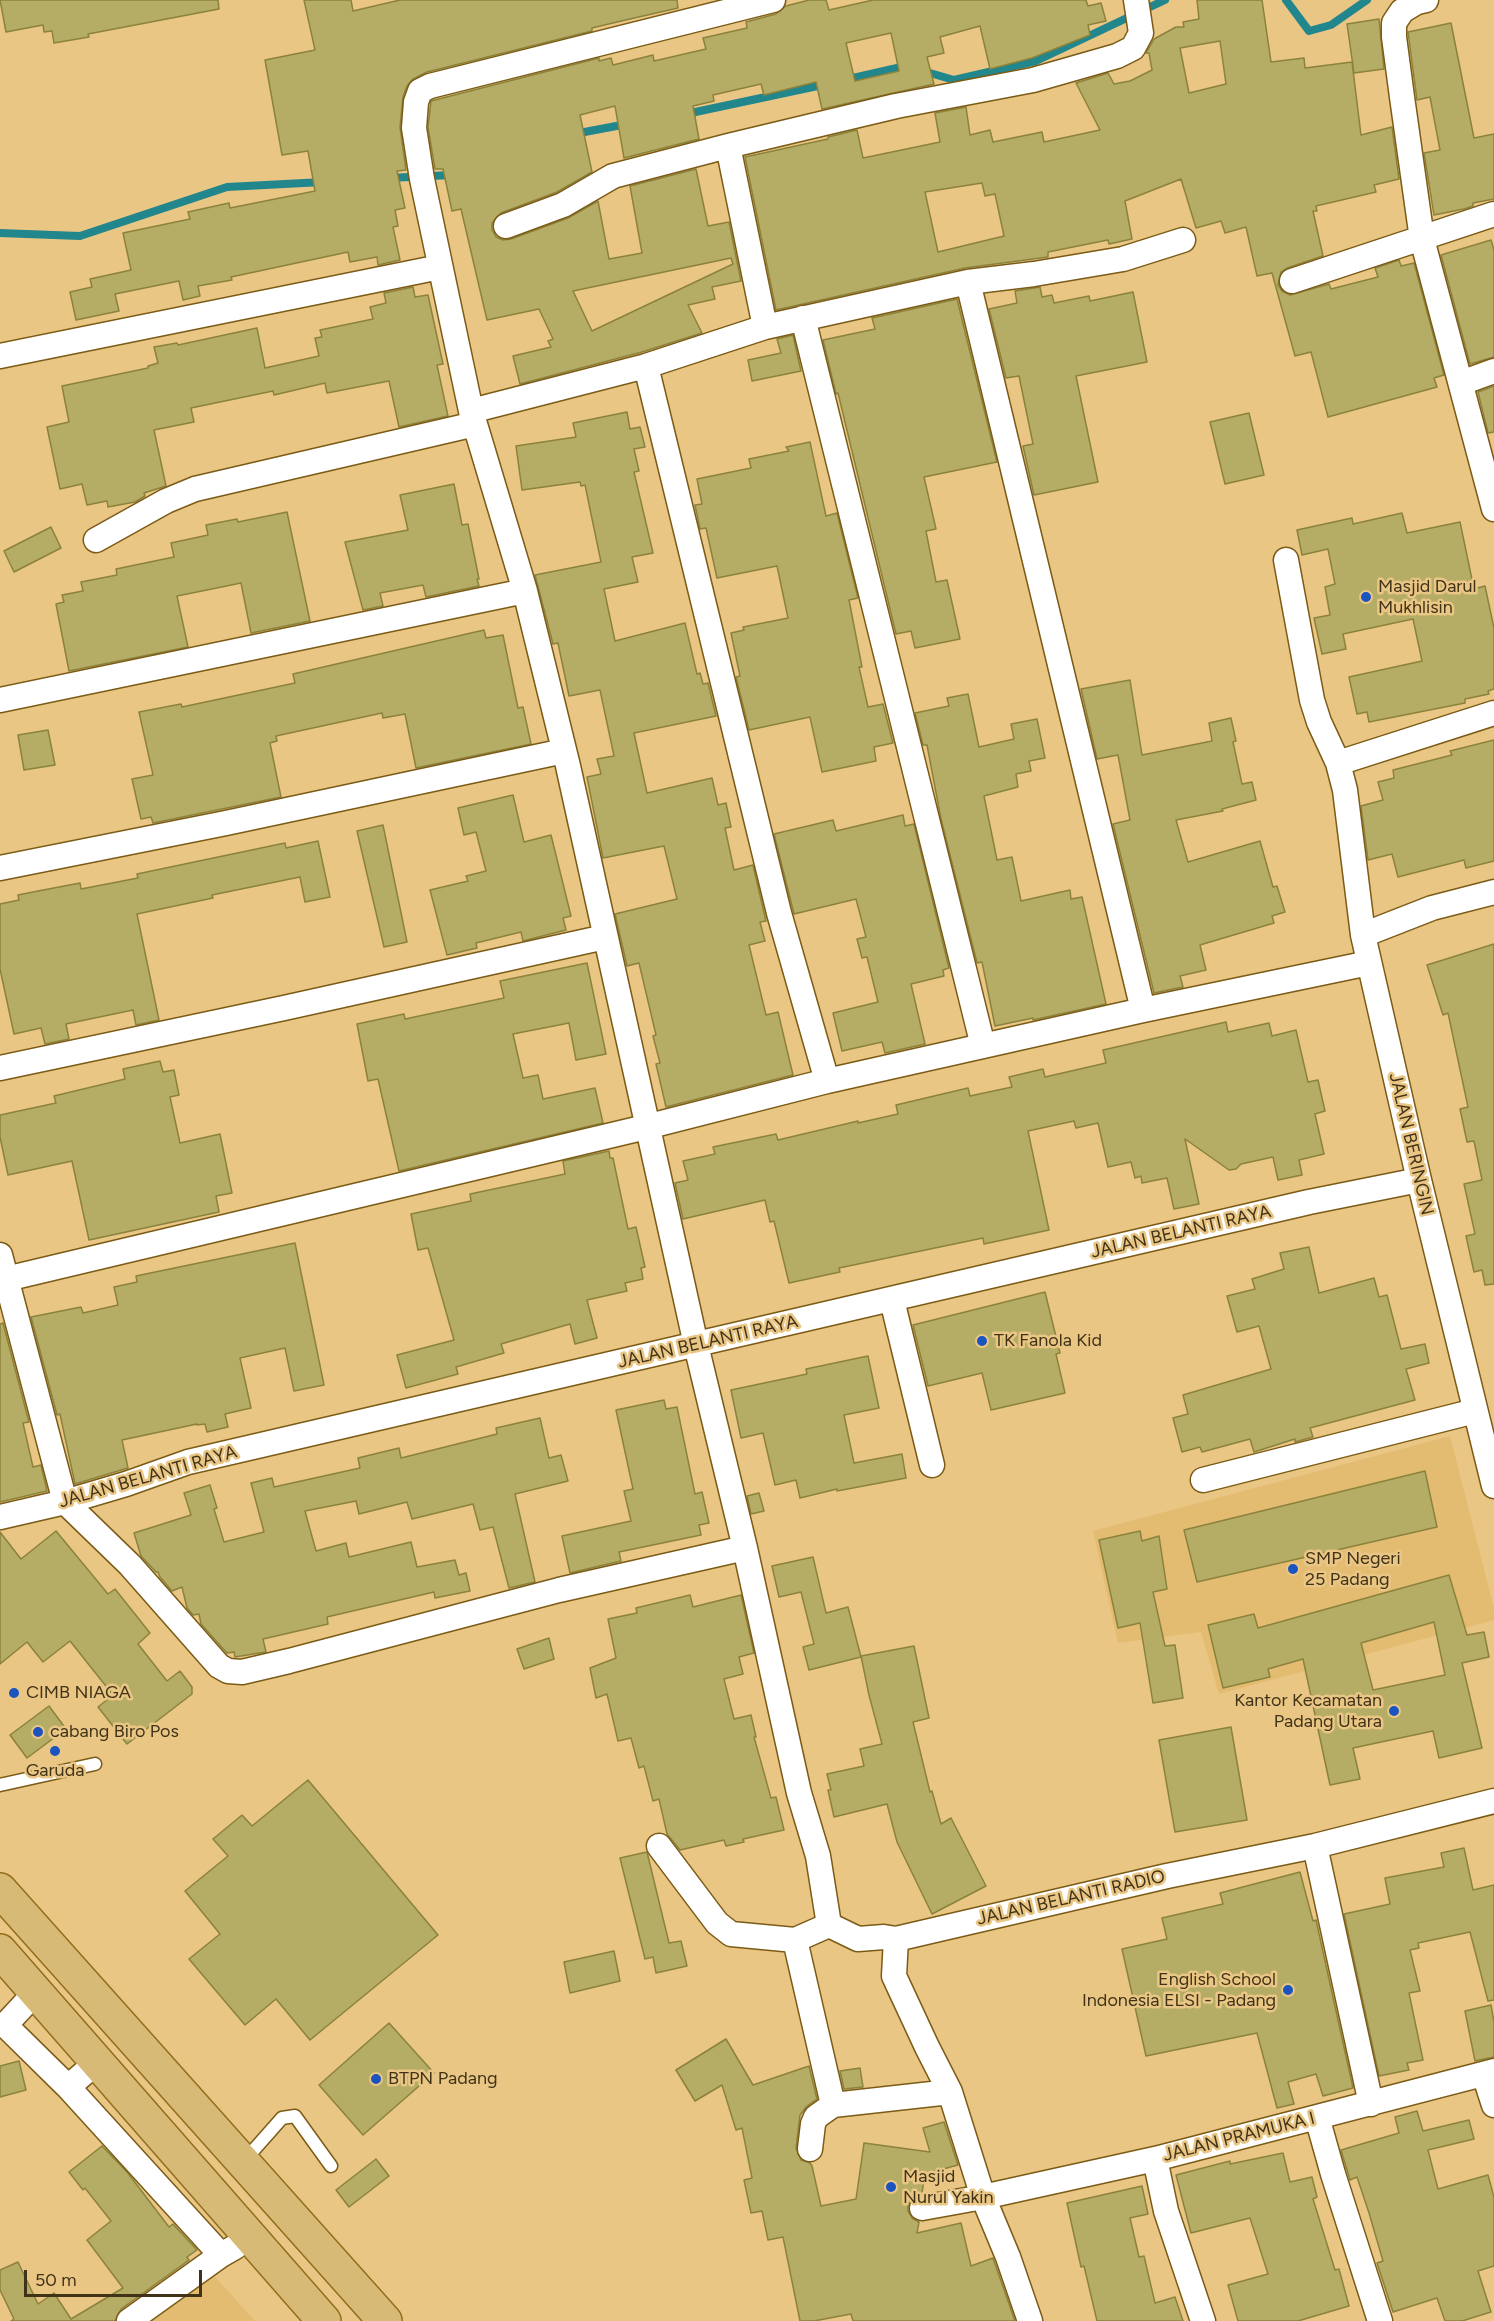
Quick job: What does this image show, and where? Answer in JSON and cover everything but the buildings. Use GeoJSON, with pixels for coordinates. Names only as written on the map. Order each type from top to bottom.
{"type":"FeatureCollection","features":[{"type":"Feature","properties":{"kind":"main road"},"geometry":{"type":"LineString","coordinates":[[0,1890],[385,2321]]}},
{"type":"Feature","properties":{"kind":"main road"},"geometry":{"type":"LineString","coordinates":[[0,1951],[96,2063],[254,2238],[324,2321]]}},
{"type":"Feature","properties":{"kind":"street"},"geometry":{"type":"LineString","coordinates":[[659,1845],[717,1923],[731,1934],[795,1940],[829,1925],[818,1856],[799,1793],[745,1548],[696,1345],[564,751],[525,591],[473,418],[416,150],[414,128],[416,102],[420,91],[430,86],[773,0]]}},
{"type":"Feature","properties":{"kind":"street"},"geometry":{"type":"LineString","coordinates":[[1426,0],[1417,2],[1402,11],[1394,23],[1394,37],[1422,239],[1494,509]]}},
{"type":"Feature","properties":{"kind":"street"},"geometry":{"type":"LineString","coordinates":[[506,226],[563,205],[613,176],[896,106],[1033,80],[1117,56],[1133,48],[1138,42],[1141,33],[1137,10]]}},
{"type":"Feature","properties":{"kind":"street"},"geometry":{"type":"LineString","coordinates":[[728,146],[765,327]]}},
{"type":"Feature","properties":{"kind":"street"},"geometry":{"type":"LineString","coordinates":[[1292,281],[1494,214]]}},
{"type":"Feature","properties":{"kind":"street"},"geometry":{"type":"LineString","coordinates":[[96,540],[166,501],[195,489],[473,418],[646,366],[765,327],[968,282],[1123,259],[1183,240]]}},
{"type":"Feature","properties":{"kind":"street"},"geometry":{"type":"LineString","coordinates":[[0,356],[440,267]]}},
{"type":"Feature","properties":{"kind":"street"},"geometry":{"type":"LineString","coordinates":[[968,282],[1143,1010]]}},
{"type":"Feature","properties":{"kind":"street"},"geometry":{"type":"LineString","coordinates":[[803,318],[983,1046]]}},
{"type":"Feature","properties":{"kind":"street"},"geometry":{"type":"LineString","coordinates":[[646,366],[779,913],[826,1081]]}},
{"type":"Feature","properties":{"kind":"street"},"geometry":{"type":"LineString","coordinates":[[1461,383],[1494,371]]}},
{"type":"Feature","properties":{"kind":"street","name":"JALAN BERINGIN"},"geometry":{"type":"LineString","coordinates":[[1286,560],[1312,700],[1319,722],[1338,763],[1345,790],[1363,935],[1369,963],[1419,1180],[1494,1486]]}},
{"type":"Feature","properties":{"kind":"street"},"geometry":{"type":"LineString","coordinates":[[0,700],[525,591]]}},
{"type":"Feature","properties":{"kind":"street"},"geometry":{"type":"LineString","coordinates":[[1338,763],[1494,713]]}},
{"type":"Feature","properties":{"kind":"street"},"geometry":{"type":"LineString","coordinates":[[0,868],[226,823],[564,751]]}},
{"type":"Feature","properties":{"kind":"street"},"geometry":{"type":"LineString","coordinates":[[1363,935],[1432,908],[1494,892]]}},
{"type":"Feature","properties":{"kind":"street"},"geometry":{"type":"LineString","coordinates":[[0,1068],[605,937]]}},
{"type":"Feature","properties":{"kind":"street"},"geometry":{"type":"LineString","coordinates":[[6,1279],[646,1127],[826,1081],[1143,1010],[1369,963]]}},
{"type":"Feature","properties":{"kind":"street","name":"JALAN BELANTI RAYA"},"geometry":{"type":"LineString","coordinates":[[0,1517],[65,1502],[188,1462],[1309,1202],[1419,1180]]}},
{"type":"Feature","properties":{"kind":"street"},"geometry":{"type":"LineString","coordinates":[[0,1255],[65,1502],[130,1565],[219,1666],[228,1671],[242,1672],[289,1661],[559,1590],[745,1548]]}},
{"type":"Feature","properties":{"kind":"street"},"geometry":{"type":"LineString","coordinates":[[892,1300],[932,1465]]}},
{"type":"Feature","properties":{"kind":"street"},"geometry":{"type":"LineString","coordinates":[[1203,1480],[1475,1411]]}},
{"type":"Feature","properties":{"kind":"street"},"geometry":{"type":"LineString","coordinates":[[1371,2104],[1315,1846],[1494,1801]]}},
{"type":"Feature","properties":{"kind":"street","name":"JALAN BELANTI RADIO"},"geometry":{"type":"LineString","coordinates":[[829,1925],[858,1939],[884,1937],[896,1940],[1167,1876],[1315,1846]]}},
{"type":"Feature","properties":{"kind":"street"},"geometry":{"type":"LineString","coordinates":[[795,1940],[833,2105]]}},
{"type":"Feature","properties":{"kind":"street"},"geometry":{"type":"LineString","coordinates":[[896,1940],[894,1976],[950,2092],[983,2198],[1008,2257],[1030,2321]]}},
{"type":"Feature","properties":{"kind":"street"},"geometry":{"type":"LineString","coordinates":[[35,1993],[8,2022],[9,2029],[68,2087],[221,2255]]}},
{"type":"Feature","properties":{"kind":"street"},"geometry":{"type":"LineString","coordinates":[[68,2087],[96,2063]]}},
{"type":"Feature","properties":{"kind":"street"},"geometry":{"type":"LineString","coordinates":[[1489,2073],[1494,2104]]}},
{"type":"Feature","properties":{"kind":"street","name":"JALAN PRAMUKA I"},"geometry":{"type":"LineString","coordinates":[[922,2208],[983,2198],[1155,2159],[1489,2073]]}},
{"type":"Feature","properties":{"kind":"street"},"geometry":{"type":"LineString","coordinates":[[810,2149],[816,2117],[833,2105],[950,2092]]}},
{"type":"Feature","properties":{"kind":"street"},"geometry":{"type":"LineString","coordinates":[[1317,2117],[1380,2321]]}},
{"type":"Feature","properties":{"kind":"street"},"geometry":{"type":"LineString","coordinates":[[1155,2159],[1166,2211],[1203,2321]]}},
{"type":"Feature","properties":{"kind":"street"},"geometry":{"type":"LineString","coordinates":[[129,2321],[221,2255],[254,2238]]}},
{"type":"Feature","properties":{"kind":"lane"},"geometry":{"type":"LineString","coordinates":[[0,1785],[95,1764]]}},
{"type":"Feature","properties":{"kind":"lane"},"geometry":{"type":"LineString","coordinates":[[244,2162],[282,2118],[295,2116],[331,2166]]}},
{"type":"Feature","properties":{"kind":"shaded area","name":"SMP Negeri 25 Padang"},"geometry":{"type":"Polygon","coordinates":[[[1450,1436],[1494,1608],[1494,1620],[1219,1694],[1201,1632],[1118,1643],[1093,1531],[1450,1436]]]}},
{"type":"Feature","properties":{"kind":"shaded area"},"geometry":{"type":"Polygon","coordinates":[[[211,2272],[255,2321],[135,2321],[211,2272]]]}},
{"type":"Feature","properties":{"kind":"waterway"},"geometry":{"type":"LineString","coordinates":[[923,71],[954,80],[1036,61],[1165,0]]}},
{"type":"Feature","properties":{"kind":"waterway"},"geometry":{"type":"LineString","coordinates":[[1286,0],[1309,31],[1331,25],[1367,0]]}},
{"type":"Feature","properties":{"kind":"waterway"},"geometry":{"type":"LineString","coordinates":[[844,80],[906,66]]}},
{"type":"Feature","properties":{"kind":"waterway"},"geometry":{"type":"LineString","coordinates":[[686,114],[827,84]]}},
{"type":"Feature","properties":{"kind":"waterway"},"geometry":{"type":"LineString","coordinates":[[574,134],[627,124]]}},
{"type":"Feature","properties":{"kind":"waterway"},"geometry":{"type":"LineString","coordinates":[[389,178],[452,175]]}},
{"type":"Feature","properties":{"kind":"waterway"},"geometry":{"type":"LineString","coordinates":[[0,233],[80,236],[227,187],[323,182]]}},
{"type":"Feature","properties":{"kind":"place","name":"Masjid Darul Mukhlisin"},"geometry":{"type":"Point","coordinates":[1366,597]}},
{"type":"Feature","properties":{"kind":"place","name":"TK Fanola Kid"},"geometry":{"type":"Point","coordinates":[982,1341]}},
{"type":"Feature","properties":{"kind":"place","name":"SMP Negeri 25 Padang"},"geometry":{"type":"Point","coordinates":[1293,1569]}},
{"type":"Feature","properties":{"kind":"place","name":"CIMB NIAGA"},"geometry":{"type":"Point","coordinates":[14,1693]}},
{"type":"Feature","properties":{"kind":"place","name":"Kantor Kecamatan Padang Utara"},"geometry":{"type":"Point","coordinates":[1394,1711]}},
{"type":"Feature","properties":{"kind":"place","name":"cabang Biro Pos"},"geometry":{"type":"Point","coordinates":[38,1732]}},
{"type":"Feature","properties":{"kind":"place","name":"Garuda"},"geometry":{"type":"Point","coordinates":[55,1751]}},
{"type":"Feature","properties":{"kind":"place","name":"English School Indonesia ELSI - Padang"},"geometry":{"type":"Point","coordinates":[1288,1990]}},
{"type":"Feature","properties":{"kind":"place","name":"BTPN Padang"},"geometry":{"type":"Point","coordinates":[376,2079]}},
{"type":"Feature","properties":{"kind":"place","name":"Masjid Nurul Yakin"},"geometry":{"type":"Point","coordinates":[891,2187]}}]}
